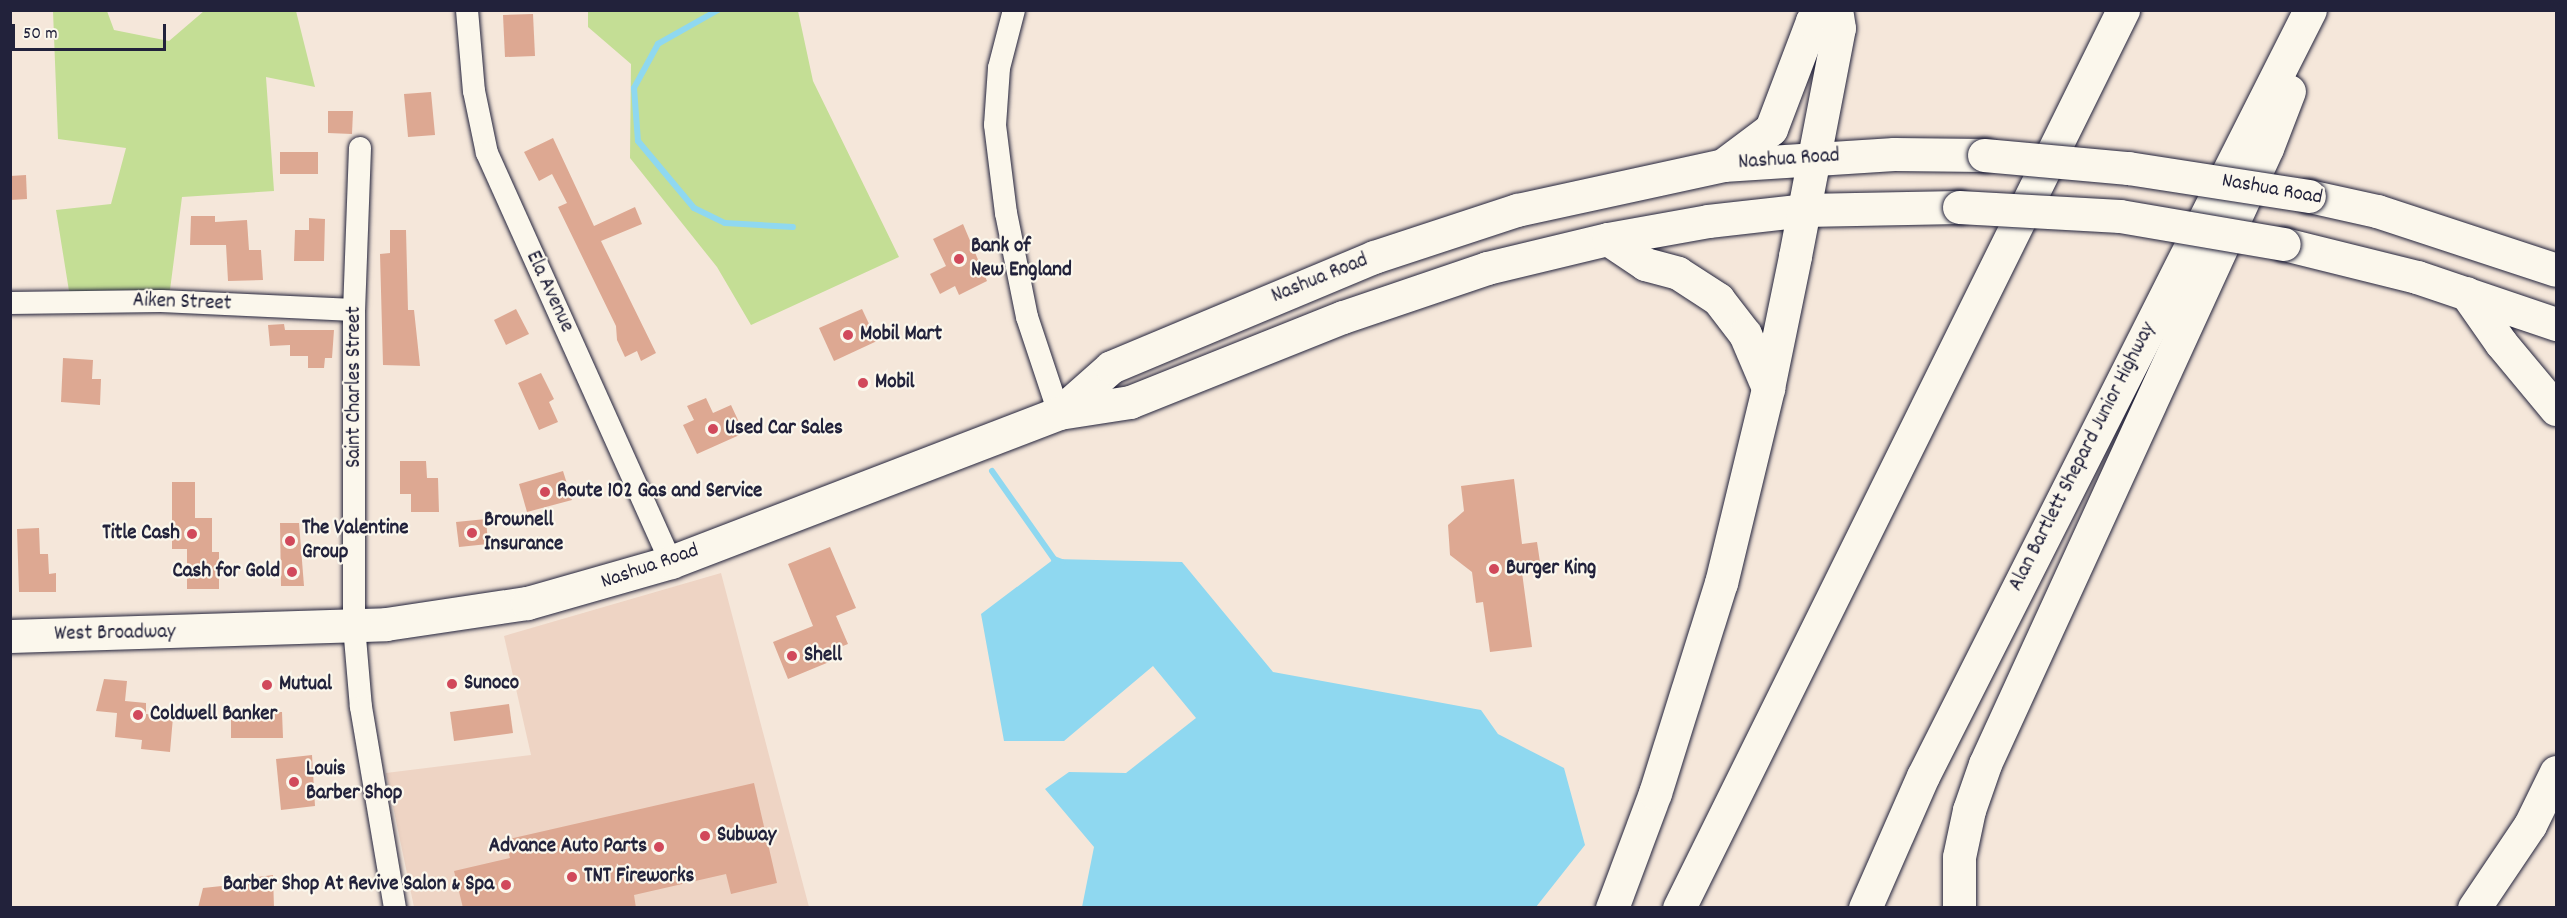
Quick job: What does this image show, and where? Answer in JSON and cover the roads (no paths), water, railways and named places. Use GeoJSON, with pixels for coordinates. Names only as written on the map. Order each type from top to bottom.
{"type":"FeatureCollection","features":[{"type":"Feature","properties":{"kind":"main road"},"geometry":{"type":"LineString","coordinates":[[1723,165],[1771,129],[1812,21],[1820,10]]}},
{"type":"Feature","properties":{"kind":"main road"},"geometry":{"type":"LineString","coordinates":[[1612,908],[1655,793],[1718,594],[1768,388],[1804,210],[1839,28],[1836,10]]}},
{"type":"Feature","properties":{"kind":"main road"},"geometry":{"type":"LineString","coordinates":[[1679,908],[2123,10]]}},
{"type":"Feature","properties":{"kind":"main road","name":"Alan Bartlett Shepard Junior Highway"},"geometry":{"type":"LineString","coordinates":[[1865,908],[1928,766],[2310,10]]}},
{"type":"Feature","properties":{"kind":"main road"},"geometry":{"type":"LineString","coordinates":[[1959,908],[1959,857],[1985,764],[2267,148],[2320,10]]}},
{"type":"Feature","properties":{"kind":"main road","name":"Nashua Road"},"geometry":{"type":"LineString","coordinates":[[1059,413],[1111,367],[1374,257],[1517,210],[1723,165],[1814,157],[1984,155],[2128,168],[2309,195],[2377,211],[2556,270]]}},
{"type":"Feature","properties":{"kind":"main road","name":"Nashua Road"},"geometry":{"type":"LineString","coordinates":[[220,632],[354,626],[453,616],[527,603],[671,562],[1059,413],[1130,402],[1380,303],[1487,268],[1608,239],[1708,221],[1804,210],[1959,207],[2120,216],[2343,256],[2466,293],[2556,324]]}},
{"type":"Feature","properties":{"kind":"main road"},"geometry":{"type":"LineString","coordinates":[[1608,239],[1645,264],[1678,273],[1718,299],[1744,334],[1768,388]]}},
{"type":"Feature","properties":{"kind":"main road"},"geometry":{"type":"LineString","coordinates":[[2466,293],[2501,343],[2556,409]]}},
{"type":"Feature","properties":{"kind":"main road","name":"West Broadway"},"geometry":{"type":"LineString","coordinates":[[10,636],[220,632]]}},
{"type":"Feature","properties":{"kind":"main road"},"geometry":{"type":"LineString","coordinates":[[2474,908],[2530,825],[2556,772]]}},
{"type":"Feature","properties":{"kind":"street","name":"Ela Avenue"},"geometry":{"type":"LineString","coordinates":[[467,10],[474,90],[487,153],[671,562]]}},
{"type":"Feature","properties":{"kind":"street"},"geometry":{"type":"LineString","coordinates":[[1014,10],[999,68],[996,125],[1006,213],[1027,317],[1059,413]]}},
{"type":"Feature","properties":{"kind":"street","name":"Saint Charles Street"},"geometry":{"type":"LineString","coordinates":[[360,148],[354,310],[354,626],[361,707],[394,908]]}},
{"type":"Feature","properties":{"kind":"street","name":"Aiken Street"},"geometry":{"type":"LineString","coordinates":[[10,303],[162,301],[354,310]]}},
{"type":"Feature","properties":{"kind":"water"},"geometry":{"type":"Polygon","coordinates":[[[1054,559],[1182,562],[1273,672],[1481,710],[1498,734],[1564,768],[1585,845],[1536,907],[1082,907],[1094,847],[1045,789],[1069,772],[1126,773],[1196,718],[1153,666],[1064,741],[1004,741],[981,614],[1054,559]]]}},
{"type":"Feature","properties":{"kind":"waterway"},"geometry":{"type":"LineString","coordinates":[[718,10],[658,44],[634,88],[638,141],[694,208],[725,223],[793,227]]}},
{"type":"Feature","properties":{"kind":"waterway"},"geometry":{"type":"LineString","coordinates":[[992,471],[1054,559],[1062,562]]}},
{"type":"Feature","properties":{"kind":"place","name":"Bank of New England"},"geometry":{"type":"Point","coordinates":[959,259]}},
{"type":"Feature","properties":{"kind":"place","name":"Mobil Mart"},"geometry":{"type":"Point","coordinates":[848,335]}},
{"type":"Feature","properties":{"kind":"place","name":"Mobil"},"geometry":{"type":"Point","coordinates":[863,383]}},
{"type":"Feature","properties":{"kind":"place","name":"Used Car Sales"},"geometry":{"type":"Point","coordinates":[713,429]}},
{"type":"Feature","properties":{"kind":"place","name":"Route 102 Gas and Service"},"geometry":{"type":"Point","coordinates":[545,492]}},
{"type":"Feature","properties":{"kind":"place","name":"Brownell Insurance"},"geometry":{"type":"Point","coordinates":[472,533]}},
{"type":"Feature","properties":{"kind":"place","name":"Title Cash"},"geometry":{"type":"Point","coordinates":[192,534]}},
{"type":"Feature","properties":{"kind":"place","name":"The Valentine Group"},"geometry":{"type":"Point","coordinates":[290,541]}},
{"type":"Feature","properties":{"kind":"place","name":"Burger King"},"geometry":{"type":"Point","coordinates":[1494,569]}},
{"type":"Feature","properties":{"kind":"place","name":"Cash for Gold"},"geometry":{"type":"Point","coordinates":[292,572]}},
{"type":"Feature","properties":{"kind":"place","name":"Shell"},"geometry":{"type":"Point","coordinates":[792,656]}},
{"type":"Feature","properties":{"kind":"place","name":"Sunoco"},"geometry":{"type":"Point","coordinates":[452,684]}},
{"type":"Feature","properties":{"kind":"place","name":"Mutual"},"geometry":{"type":"Point","coordinates":[267,685]}},
{"type":"Feature","properties":{"kind":"place","name":"Coldwell Banker"},"geometry":{"type":"Point","coordinates":[138,715]}},
{"type":"Feature","properties":{"kind":"place","name":"Louis Barber Shop"},"geometry":{"type":"Point","coordinates":[294,782]}},
{"type":"Feature","properties":{"kind":"place","name":"Subway"},"geometry":{"type":"Point","coordinates":[705,836]}},
{"type":"Feature","properties":{"kind":"place","name":"Advance Auto Parts"},"geometry":{"type":"Point","coordinates":[659,847]}},
{"type":"Feature","properties":{"kind":"place","name":"TNT Fireworks"},"geometry":{"type":"Point","coordinates":[572,877]}},
{"type":"Feature","properties":{"kind":"place","name":"Barber Shop At Revive Salon & Spa"},"geometry":{"type":"Point","coordinates":[506,885]}}]}
